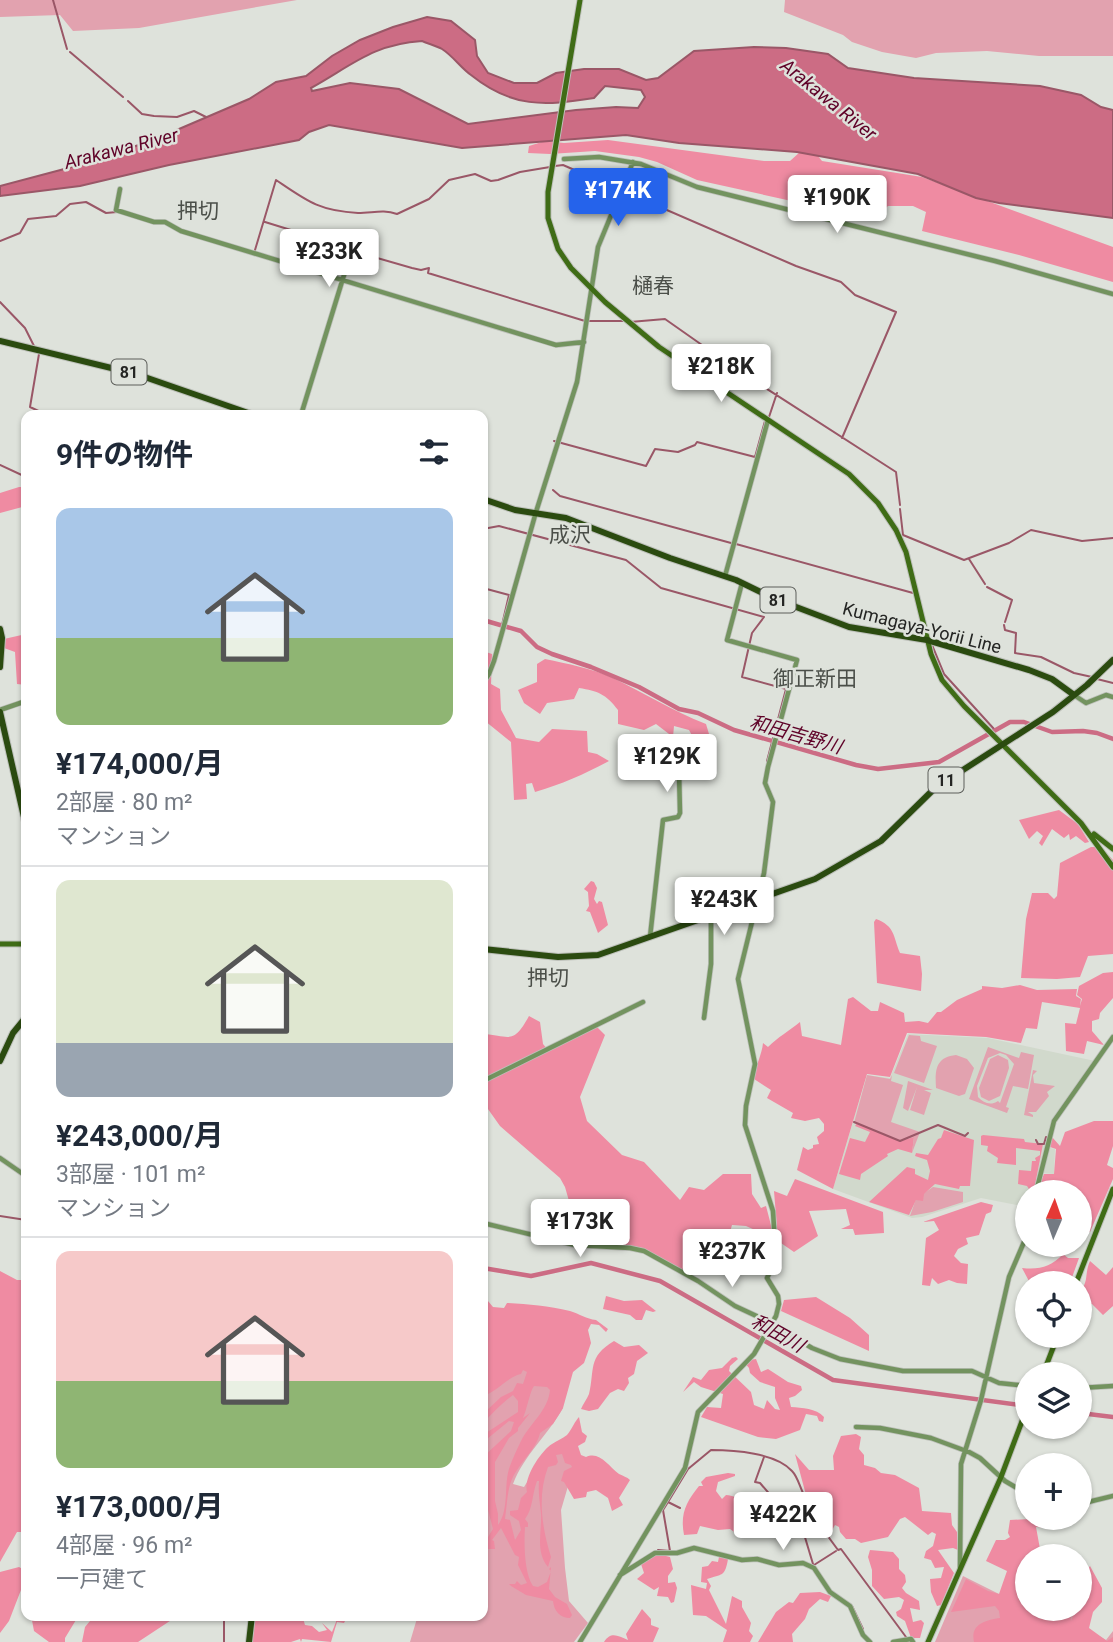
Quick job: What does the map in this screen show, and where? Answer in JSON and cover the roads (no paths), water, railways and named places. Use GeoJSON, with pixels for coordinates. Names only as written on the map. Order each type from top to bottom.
{"type":"FeatureCollection","features":[{"type":"Feature","properties":{"kind":"main road"},"geometry":{"type":"LineString","coordinates":[[580,0],[551,170],[547,211],[553,239],[571,268],[644,336],[849,474],[883,510],[909,561],[933,662],[942,680],[1081,823],[1113,849]]}},
{"type":"Feature","properties":{"kind":"main road","name":"81"},"geometry":{"type":"LineString","coordinates":[[0,341],[136,374],[240,410]]}},
{"type":"Feature","properties":{"kind":"main road","name":"Kumagaya-Yorii Line"},"geometry":{"type":"LineString","coordinates":[[488,501],[508,508],[566,518],[725,576],[775,599],[849,627],[927,639],[1036,673],[1052,679],[1074,695]]}},
{"type":"Feature","properties":{"kind":"main road"},"geometry":{"type":"LineString","coordinates":[[0,629],[0,667]]}},
{"type":"Feature","properties":{"kind":"main road","name":"11"},"geometry":{"type":"LineString","coordinates":[[488,950],[549,957],[584,957],[608,952],[815,879],[881,842],[935,788],[1037,723],[1113,660]]}},
{"type":"Feature","properties":{"kind":"main road"},"geometry":{"type":"LineString","coordinates":[[0,711],[21,804]]}},
{"type":"Feature","properties":{"kind":"main road"},"geometry":{"type":"LineString","coordinates":[[1081,823],[1113,867]]}},
{"type":"Feature","properties":{"kind":"main road"},"geometry":{"type":"LineString","coordinates":[[0,944],[21,944]]}},
{"type":"Feature","properties":{"kind":"main road"},"geometry":{"type":"LineString","coordinates":[[0,1061],[13,1033],[21,1023]]}},
{"type":"Feature","properties":{"kind":"main road"},"geometry":{"type":"LineString","coordinates":[[1082,1271],[1113,1189]]}},
{"type":"Feature","properties":{"kind":"main road"},"geometry":{"type":"LineString","coordinates":[[1082,1271],[1113,1196]]}},
{"type":"Feature","properties":{"kind":"main road"},"geometry":{"type":"LineString","coordinates":[[930,1642],[964,1555],[1002,1478],[1017,1439]]}},
{"type":"Feature","properties":{"kind":"main road"},"geometry":{"type":"LineString","coordinates":[[930,1642],[964,1555],[1002,1478]]}},
{"type":"Feature","properties":{"kind":"main road"},"geometry":{"type":"LineString","coordinates":[[249,1642],[251,1621]]}},
{"type":"Feature","properties":{"kind":"street"},"geometry":{"type":"LineString","coordinates":[[564,159],[599,157],[633,162],[692,186],[980,257],[1113,295]]}},
{"type":"Feature","properties":{"kind":"street"},"geometry":{"type":"LineString","coordinates":[[488,676],[577,382],[600,241],[633,162]]}},
{"type":"Feature","properties":{"kind":"street"},"geometry":{"type":"LineString","coordinates":[[120,189],[116,210],[153,222],[165,222],[178,230],[558,346],[584,342]]}},
{"type":"Feature","properties":{"kind":"street"},"geometry":{"type":"LineString","coordinates":[[303,410],[352,249]]}},
{"type":"Feature","properties":{"kind":"street"},"geometry":{"type":"LineString","coordinates":[[725,576],[768,420]]}},
{"type":"Feature","properties":{"kind":"street"},"geometry":{"type":"LineString","coordinates":[[580,1642],[685,1468],[698,1412],[754,1354],[779,1304],[778,1296],[767,1278],[776,1259],[773,1211],[744,1120],[754,1061],[738,984],[764,873],[773,803],[765,783],[797,660],[727,640],[742,583]]}},
{"type":"Feature","properties":{"kind":"street"},"geometry":{"type":"LineString","coordinates":[[1074,695],[1086,703],[1106,695],[1113,697]]}},
{"type":"Feature","properties":{"kind":"street"},"geometry":{"type":"LineString","coordinates":[[0,711],[21,703]]}},
{"type":"Feature","properties":{"kind":"street"},"geometry":{"type":"LineString","coordinates":[[650,938],[663,820],[675,818],[680,813],[679,771]]}},
{"type":"Feature","properties":{"kind":"street"},"geometry":{"type":"LineString","coordinates":[[704,1018],[711,964],[711,917]]}},
{"type":"Feature","properties":{"kind":"street"},"geometry":{"type":"LineString","coordinates":[[488,1079],[643,1002]]}},
{"type":"Feature","properties":{"kind":"street"},"geometry":{"type":"LineString","coordinates":[[1039,1180],[1054,1121],[1113,1037]]}},
{"type":"Feature","properties":{"kind":"street"},"geometry":{"type":"LineString","coordinates":[[0,1158],[21,1173]]}},
{"type":"Feature","properties":{"kind":"street"},"geometry":{"type":"LineString","coordinates":[[488,1224],[575,1245],[644,1251],[698,1281],[735,1306],[812,1348],[848,1361],[903,1371],[972,1371],[999,1383],[1015,1385]]}},
{"type":"Feature","properties":{"kind":"street"},"geometry":{"type":"LineString","coordinates":[[960,1569],[964,1555],[960,1470],[982,1398],[1009,1277],[1018,1257]]}},
{"type":"Feature","properties":{"kind":"street"},"geometry":{"type":"LineString","coordinates":[[1092,1387],[1113,1386]]}},
{"type":"Feature","properties":{"kind":"street"},"geometry":{"type":"LineString","coordinates":[[856,1427],[930,1438],[975,1455],[1015,1486]]}},
{"type":"Feature","properties":{"kind":"street"},"geometry":{"type":"LineString","coordinates":[[1092,1501],[1113,1496]]}},
{"type":"Feature","properties":{"kind":"street"},"geometry":{"type":"LineString","coordinates":[[620,1576],[659,1552],[677,1553],[694,1548],[741,1560],[760,1559],[779,1565],[803,1563],[814,1568],[830,1591],[850,1606],[863,1635],[870,1642]]}},
{"type":"Feature","properties":{"kind":"street"},"geometry":{"type":"LineString","coordinates":[[893,1642],[912,1639],[913,1642]]}},
{"type":"Feature","properties":{"kind":"water","name":"Arakawa River"},"geometry":{"type":"Polygon","coordinates":[[[427,17],[451,21],[475,40],[477,56],[488,73],[514,83],[537,83],[556,73],[584,69],[619,69],[646,80],[658,78],[694,51],[754,47],[828,54],[848,68],[914,78],[1040,86],[1081,95],[1101,107],[1113,110],[1113,218],[999,203],[976,198],[918,174],[797,152],[679,143],[626,135],[462,148],[329,125],[309,132],[299,140],[169,165],[80,186],[0,196],[0,186],[68,168],[151,141],[249,99],[276,82],[306,76],[332,56],[360,40],[427,17]],[[422,41],[376,51],[311,88],[312,91],[350,83],[399,89],[468,124],[576,110],[638,108],[645,97],[641,90],[605,86],[594,98],[576,101],[544,103],[515,99],[486,86],[446,52],[422,41]]]}},
{"type":"Feature","properties":{"kind":"waterway"},"geometry":{"type":"LineString","coordinates":[[53,0],[67,49]]}},
{"type":"Feature","properties":{"kind":"waterway"},"geometry":{"type":"LineString","coordinates":[[70,52],[123,97]]}},
{"type":"Feature","properties":{"kind":"waterway","name":"Arakawa River"},"geometry":{"type":"LineString","coordinates":[[128,101],[142,114],[177,117],[194,111],[206,117]]}},
{"type":"Feature","properties":{"kind":"waterway"},"geometry":{"type":"LineString","coordinates":[[555,166],[563,165],[796,266],[841,282],[855,295],[896,312],[842,438]]}},
{"type":"Feature","properties":{"kind":"waterway"},"geometry":{"type":"LineString","coordinates":[[255,250],[276,180],[305,199],[333,210],[397,214],[429,199],[449,180],[475,174],[491,181],[550,167]]}},
{"type":"Feature","properties":{"kind":"waterway"},"geometry":{"type":"LineString","coordinates":[[0,241],[20,233],[28,219],[56,216],[70,204],[86,202],[106,213],[117,212]]}},
{"type":"Feature","properties":{"kind":"waterway"},"geometry":{"type":"LineString","coordinates":[[265,222],[320,239],[324,255],[346,249],[412,268],[429,268],[428,273],[585,321],[625,321]]}},
{"type":"Feature","properties":{"kind":"waterway"},"geometry":{"type":"LineString","coordinates":[[0,302],[25,328],[35,348]]}},
{"type":"Feature","properties":{"kind":"waterway"},"geometry":{"type":"LineString","coordinates":[[630,322],[665,319],[739,371],[896,472],[900,505]]}},
{"type":"Feature","properties":{"kind":"waterway"},"geometry":{"type":"LineString","coordinates":[[36,410],[30,407],[39,354]]}},
{"type":"Feature","properties":{"kind":"waterway"},"geometry":{"type":"LineString","coordinates":[[769,417],[777,393]]}},
{"type":"Feature","properties":{"kind":"waterway"},"geometry":{"type":"LineString","coordinates":[[554,441],[646,466],[655,449],[678,452],[697,442],[755,457],[765,421]]}},
{"type":"Feature","properties":{"kind":"waterway","name":"和田吉野川"},"geometry":{"type":"LineString","coordinates":[[0,465],[21,475]]}},
{"type":"Feature","properties":{"kind":"waterway"},"geometry":{"type":"LineString","coordinates":[[553,490],[560,496],[731,543]]}},
{"type":"Feature","properties":{"kind":"waterway"},"geometry":{"type":"LineString","coordinates":[[900,509],[903,535],[964,560],[1009,543],[1031,530],[1082,541],[1113,538]]}},
{"type":"Feature","properties":{"kind":"waterway"},"geometry":{"type":"LineString","coordinates":[[488,528],[499,526],[626,560],[661,588],[764,617],[752,633],[742,677],[786,689],[767,761]]}},
{"type":"Feature","properties":{"kind":"waterway"},"geometry":{"type":"LineString","coordinates":[[736,544],[913,593]]}},
{"type":"Feature","properties":{"kind":"waterway"},"geometry":{"type":"LineString","coordinates":[[969,559],[985,584]]}},
{"type":"Feature","properties":{"kind":"waterway"},"geometry":{"type":"LineString","coordinates":[[987,587],[1012,600],[1005,622]]}},
{"type":"Feature","properties":{"kind":"waterway"},"geometry":{"type":"LineString","coordinates":[[488,589],[509,595],[502,625]]}},
{"type":"Feature","properties":{"kind":"waterway"},"geometry":{"type":"LineString","coordinates":[[920,618],[924,636]]}},
{"type":"Feature","properties":{"kind":"waterway","name":"和田吉野川"},"geometry":{"type":"LineString","coordinates":[[488,621],[521,631],[537,647],[639,687],[679,709],[698,713],[734,730],[856,765],[878,769],[939,762],[1010,722],[1024,722],[1052,732],[1097,733],[1113,739]]}},
{"type":"Feature","properties":{"kind":"waterway"},"geometry":{"type":"LineString","coordinates":[[1004,625],[1005,630],[1016,633],[1015,653],[1041,657],[1074,673],[1092,677]]}},
{"type":"Feature","properties":{"kind":"waterway"},"geometry":{"type":"LineString","coordinates":[[932,645],[944,674],[994,729]]}},
{"type":"Feature","properties":{"kind":"waterway"},"geometry":{"type":"LineString","coordinates":[[1097,679],[1113,683]]}},
{"type":"Feature","properties":{"kind":"waterway"},"geometry":{"type":"LineString","coordinates":[[854,1122],[900,1141],[938,1125],[965,1136],[968,1133]]}},
{"type":"Feature","properties":{"kind":"waterway"},"geometry":{"type":"LineString","coordinates":[[1036,1140],[1038,1144],[1044,1144],[1046,1137]]}},
{"type":"Feature","properties":{"kind":"waterway","name":"和田川"},"geometry":{"type":"LineString","coordinates":[[0,1216],[21,1219]]}},
{"type":"Feature","properties":{"kind":"waterway","name":"和田川"},"geometry":{"type":"LineString","coordinates":[[488,1269],[531,1276],[591,1263],[660,1281],[833,1380],[1015,1404]]}},
{"type":"Feature","properties":{"kind":"waterway","name":"和田川"},"geometry":{"type":"LineString","coordinates":[[1092,1414],[1113,1417]]}},
{"type":"Feature","properties":{"kind":"waterway"},"geometry":{"type":"LineString","coordinates":[[668,1502],[688,1469],[711,1450],[765,1456],[785,1465],[796,1476],[811,1510],[828,1537],[838,1550],[841,1549],[906,1637]]}},
{"type":"Feature","properties":{"kind":"waterway"},"geometry":{"type":"LineString","coordinates":[[764,1457],[755,1482],[760,1483],[804,1534],[813,1564]]}},
{"type":"Feature","properties":{"kind":"waterway"},"geometry":{"type":"LineString","coordinates":[[658,1550],[670,1551],[663,1510],[668,1502],[680,1508]]}},
{"type":"Feature","properties":{"kind":"waterway"},"geometry":{"type":"LineString","coordinates":[[814,1565],[836,1551]]}},
{"type":"Feature","properties":{"kind":"waterway"},"geometry":{"type":"LineString","coordinates":[[852,1606],[863,1629]]}},
{"type":"Feature","properties":{"kind":"waterway"},"geometry":{"type":"LineString","coordinates":[[224,1621],[224,1642]]}},
{"type":"Feature","properties":{"kind":"district","name":"押切"},"geometry":{"type":"Point","coordinates":[198,211]}},
{"type":"Feature","properties":{"kind":"district","name":"樋春"},"geometry":{"type":"Point","coordinates":[653,286]}},
{"type":"Feature","properties":{"kind":"district","name":"成沢"},"geometry":{"type":"Point","coordinates":[570,535]}},
{"type":"Feature","properties":{"kind":"district","name":"御正新田"},"geometry":{"type":"Point","coordinates":[815,679]}},
{"type":"Feature","properties":{"kind":"district","name":"押切"},"geometry":{"type":"Point","coordinates":[548,978]}}]}
